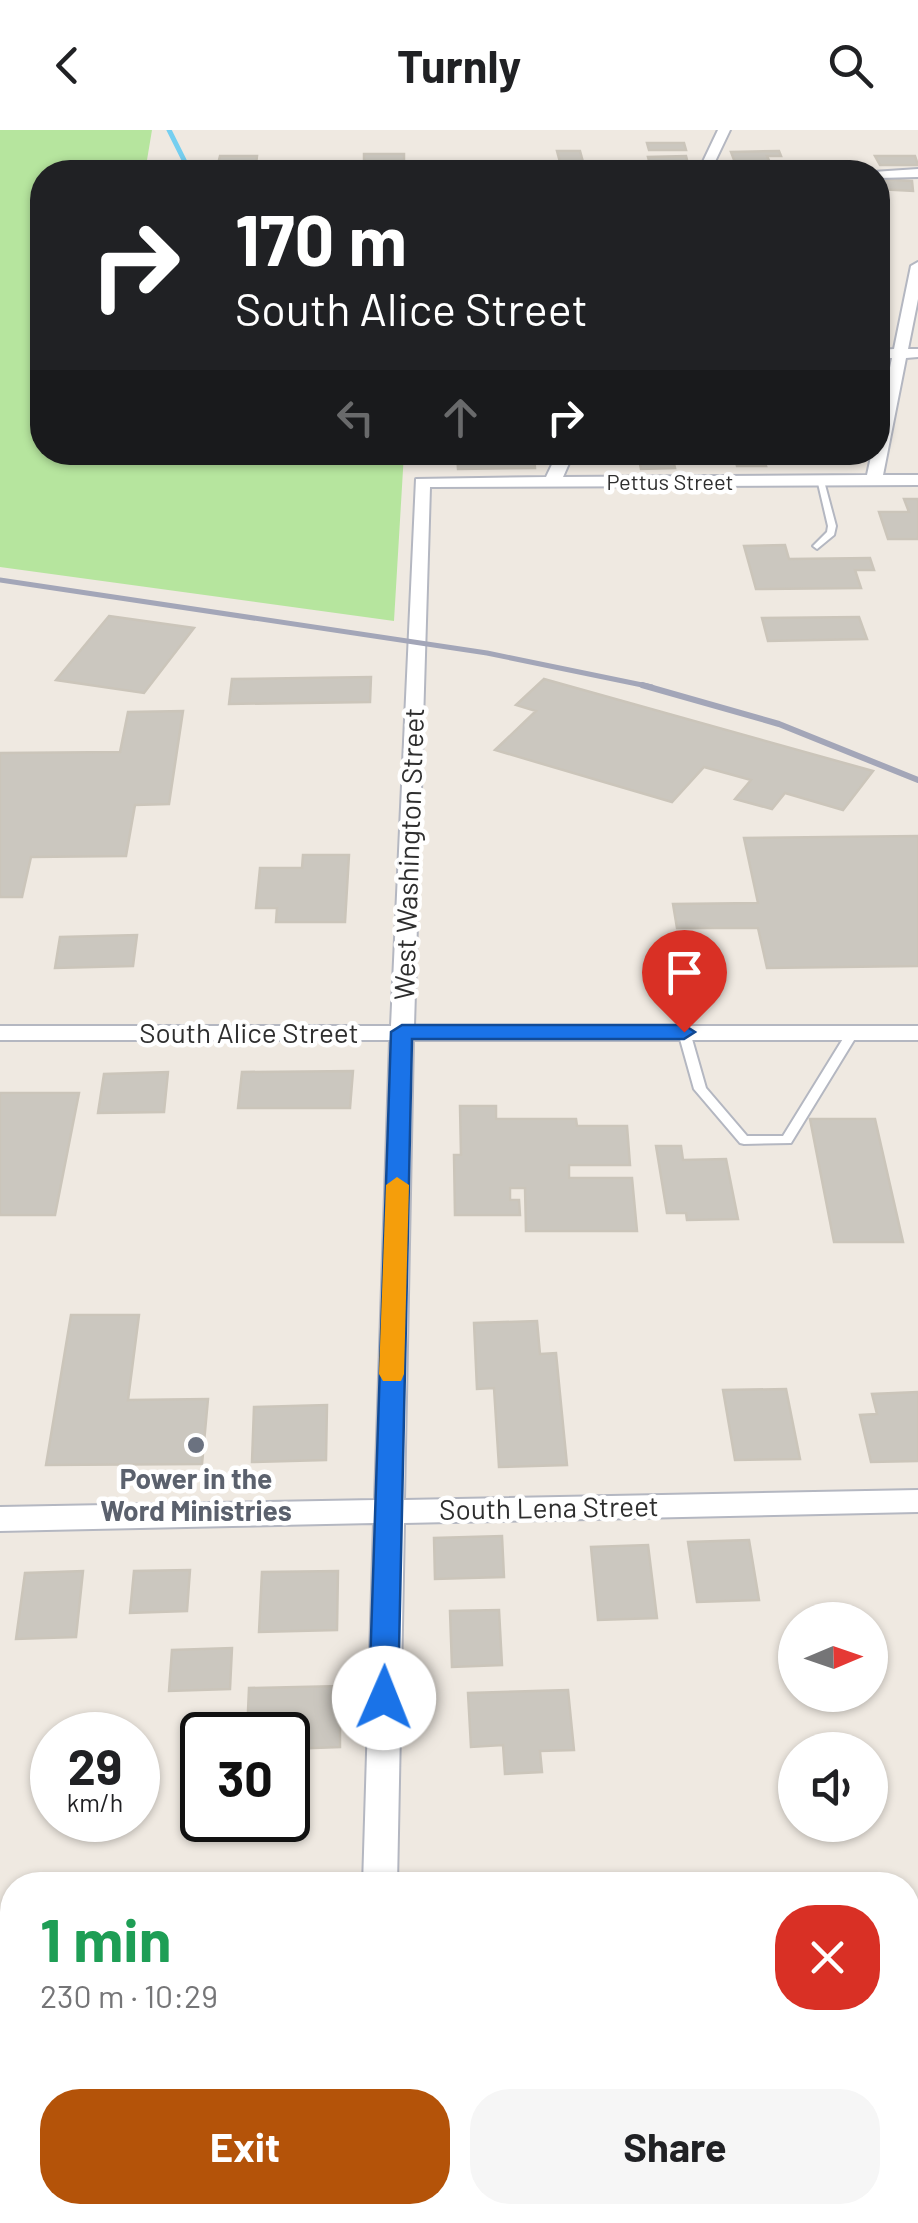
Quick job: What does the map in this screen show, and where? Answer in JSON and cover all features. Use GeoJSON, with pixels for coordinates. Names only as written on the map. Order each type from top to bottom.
{"type":"FeatureCollection","features":[{"type":"Feature","properties":{"kind":"street"},"geometry":{"type":"LineString","coordinates":[[710,160],[724,130]]}},
{"type":"Feature","properties":{"kind":"street"},"geometry":{"type":"LineString","coordinates":[[890,174],[918,174]]}},
{"type":"Feature","properties":{"kind":"street"},"geometry":{"type":"LineString","coordinates":[[890,399],[918,266]]}},
{"type":"Feature","properties":{"kind":"street"},"geometry":{"type":"LineString","coordinates":[[890,354],[918,354]]}},
{"type":"Feature","properties":{"kind":"street"},"geometry":{"type":"LineString","coordinates":[[552,482],[560,465]]}},
{"type":"Feature","properties":{"kind":"street"},"geometry":{"type":"LineString","coordinates":[[874,480],[877,465]]}},
{"type":"Feature","properties":{"kind":"street","name":"Pettus Street"},"geometry":{"type":"LineString","coordinates":[[422,482],[918,480]]}},
{"type":"Feature","properties":{"kind":"street","name":"West Washington Street"},"geometry":{"type":"LineString","coordinates":[[380,1872],[402,1032],[422,482]]}},
{"type":"Feature","properties":{"kind":"street","name":"South Alice Street"},"geometry":{"type":"LineString","coordinates":[[0,1033],[918,1033]]}},
{"type":"Feature","properties":{"kind":"street","name":"South Lena Street"},"geometry":{"type":"LineString","coordinates":[[0,1519],[918,1501]]}},
{"type":"Feature","properties":{"kind":"lane"},"geometry":{"type":"LineString","coordinates":[[817,546],[832,526],[820,481]]}},
{"type":"Feature","properties":{"kind":"lane"},"geometry":{"type":"LineString","coordinates":[[684,1032],[700,1089],[744,1140],[786,1140],[853,1032]]}},
{"type":"Feature","properties":{"kind":"green space"},"geometry":{"type":"Polygon","coordinates":[[[0,130],[152,130],[147,160],[30,160],[30,465],[403,465],[394,621],[0,567],[0,130]]]}},
{"type":"Feature","properties":{"kind":"building"},"geometry":{"type":"Polygon","coordinates":[[[647,143],[684,143],[686,150],[649,150],[647,143]]]}},
{"type":"Feature","properties":{"kind":"building"},"geometry":{"type":"Polygon","coordinates":[[[557,151],[580,151],[582,160],[559,160],[557,151]]]}},
{"type":"Feature","properties":{"kind":"building"},"geometry":{"type":"Polygon","coordinates":[[[779,151],[781,156],[734,160],[731,152],[779,151]]]}},
{"type":"Feature","properties":{"kind":"building"},"geometry":{"type":"Polygon","coordinates":[[[364,154],[404,154],[404,160],[364,160],[364,154]]]}},
{"type":"Feature","properties":{"kind":"building"},"geometry":{"type":"Polygon","coordinates":[[[220,156],[257,156],[256,160],[219,160],[220,156]]]}},
{"type":"Feature","properties":{"kind":"building"},"geometry":{"type":"Polygon","coordinates":[[[686,156],[687,160],[649,160],[648,157],[686,156]]]}},
{"type":"Feature","properties":{"kind":"building"},"geometry":{"type":"Polygon","coordinates":[[[875,156],[915,156],[918,165],[890,165],[890,160],[877,160],[875,156]]]}},
{"type":"Feature","properties":{"kind":"building"},"geometry":{"type":"Polygon","coordinates":[[[890,180],[912,181],[913,191],[890,190],[890,180]]]}},
{"type":"Feature","properties":{"kind":"building"},"geometry":{"type":"Polygon","coordinates":[[[458,465],[535,468],[458,469],[458,465]]]}},
{"type":"Feature","properties":{"kind":"building"},"geometry":{"type":"Polygon","coordinates":[[[640,465],[675,468],[641,469],[640,465]]]}},
{"type":"Feature","properties":{"kind":"building"},"geometry":{"type":"Polygon","coordinates":[[[904,499],[918,499],[918,539],[888,539],[879,512],[909,512],[904,499]]]}},
{"type":"Feature","properties":{"kind":"building"},"geometry":{"type":"Polygon","coordinates":[[[785,545],[789,559],[870,558],[874,570],[855,570],[861,588],[756,589],[744,546],[785,545]]]}},
{"type":"Feature","properties":{"kind":"building"},"geometry":{"type":"Polygon","coordinates":[[[109,616],[194,628],[144,693],[56,680],[109,616]]]}},
{"type":"Feature","properties":{"kind":"building"},"geometry":{"type":"Polygon","coordinates":[[[859,617],[867,639],[768,641],[762,618],[859,617]]]}},
{"type":"Feature","properties":{"kind":"building"},"geometry":{"type":"Polygon","coordinates":[[[371,677],[370,702],[229,704],[232,679],[371,677]]]}},
{"type":"Feature","properties":{"kind":"building"},"geometry":{"type":"Polygon","coordinates":[[[544,679],[873,771],[843,810],[785,793],[772,809],[735,799],[751,780],[704,767],[672,802],[495,750],[536,711],[516,705],[544,679]]]}},
{"type":"Feature","properties":{"kind":"building"},"geometry":{"type":"Polygon","coordinates":[[[183,711],[169,804],[135,805],[126,856],[31,857],[22,897],[0,897],[0,753],[120,752],[128,712],[183,711]]]}},
{"type":"Feature","properties":{"kind":"building"},"geometry":{"type":"Polygon","coordinates":[[[918,836],[918,966],[767,968],[758,928],[677,928],[673,904],[758,903],[744,838],[918,836]]]}},
{"type":"Feature","properties":{"kind":"building"},"geometry":{"type":"Polygon","coordinates":[[[303,855],[349,855],[345,922],[276,922],[277,908],[256,908],[260,868],[302,868],[303,855]]]}},
{"type":"Feature","properties":{"kind":"building"},"geometry":{"type":"Polygon","coordinates":[[[137,935],[133,966],[55,968],[60,937],[137,935]]]}},
{"type":"Feature","properties":{"kind":"building"},"geometry":{"type":"Polygon","coordinates":[[[353,1071],[350,1108],[238,1108],[242,1072],[353,1071]]]}},
{"type":"Feature","properties":{"kind":"building"},"geometry":{"type":"Polygon","coordinates":[[[168,1072],[164,1112],[98,1113],[104,1074],[168,1072]]]}},
{"type":"Feature","properties":{"kind":"building"},"geometry":{"type":"Polygon","coordinates":[[[0,1093],[79,1093],[55,1215],[0,1215],[0,1093]]]}},
{"type":"Feature","properties":{"kind":"building"},"geometry":{"type":"Polygon","coordinates":[[[460,1106],[496,1106],[496,1119],[576,1119],[577,1126],[627,1126],[630,1165],[569,1165],[569,1178],[632,1178],[637,1231],[526,1231],[525,1188],[510,1188],[510,1200],[519,1200],[520,1215],[455,1215],[454,1155],[461,1155],[460,1106]]]}},
{"type":"Feature","properties":{"kind":"building"},"geometry":{"type":"Polygon","coordinates":[[[810,1119],[875,1119],[903,1242],[834,1242],[810,1119]]]}},
{"type":"Feature","properties":{"kind":"building"},"geometry":{"type":"Polygon","coordinates":[[[656,1146],[681,1146],[683,1160],[726,1159],[738,1219],[687,1220],[686,1213],[667,1213],[656,1146]]]}},
{"type":"Feature","properties":{"kind":"building"},"geometry":{"type":"Polygon","coordinates":[[[71,1315],[139,1315],[128,1400],[208,1399],[202,1464],[46,1465],[71,1315]]]}},
{"type":"Feature","properties":{"kind":"building"},"geometry":{"type":"Polygon","coordinates":[[[537,1321],[540,1354],[556,1353],[567,1465],[499,1467],[494,1388],[477,1389],[474,1323],[537,1321]]]}},
{"type":"Feature","properties":{"kind":"building"},"geometry":{"type":"Polygon","coordinates":[[[786,1389],[800,1459],[735,1460],[723,1390],[786,1389]]]}},
{"type":"Feature","properties":{"kind":"building"},"geometry":{"type":"Polygon","coordinates":[[[918,1392],[918,1461],[871,1462],[860,1415],[877,1414],[872,1394],[918,1392]]]}},
{"type":"Feature","properties":{"kind":"building"},"geometry":{"type":"Polygon","coordinates":[[[327,1405],[326,1460],[252,1462],[254,1407],[327,1405]]]}},
{"type":"Feature","properties":{"kind":"building"},"geometry":{"type":"Polygon","coordinates":[[[502,1536],[504,1577],[435,1579],[434,1538],[502,1536]]]}},
{"type":"Feature","properties":{"kind":"building"},"geometry":{"type":"Polygon","coordinates":[[[749,1540],[759,1600],[697,1602],[688,1542],[749,1540]]]}},
{"type":"Feature","properties":{"kind":"building"},"geometry":{"type":"Polygon","coordinates":[[[648,1545],[657,1618],[598,1620],[591,1547],[648,1545]]]}},
{"type":"Feature","properties":{"kind":"building"},"geometry":{"type":"Polygon","coordinates":[[[190,1570],[187,1611],[130,1613],[134,1571],[190,1570]]]}},
{"type":"Feature","properties":{"kind":"building"},"geometry":{"type":"Polygon","coordinates":[[[83,1571],[76,1637],[16,1639],[25,1573],[83,1571]]]}},
{"type":"Feature","properties":{"kind":"building"},"geometry":{"type":"Polygon","coordinates":[[[338,1571],[337,1630],[259,1632],[262,1572],[338,1571]]]}},
{"type":"Feature","properties":{"kind":"building"},"geometry":{"type":"Polygon","coordinates":[[[499,1610],[502,1665],[452,1667],[450,1611],[499,1610]]]}},
{"type":"Feature","properties":{"kind":"building"},"geometry":{"type":"Polygon","coordinates":[[[232,1648],[230,1689],[169,1691],[172,1650],[232,1648]]]}},
{"type":"Feature","properties":{"kind":"building"},"geometry":{"type":"Polygon","coordinates":[[[340,1686],[340,1747],[310,1748],[310,1712],[248,1712],[249,1688],[340,1686]]]}},
{"type":"Feature","properties":{"kind":"building"},"geometry":{"type":"Polygon","coordinates":[[[568,1690],[574,1750],[540,1751],[542,1772],[505,1774],[503,1745],[471,1747],[468,1693],[568,1690]]]}},
{"type":"Feature","properties":{"kind":"waterway"},"geometry":{"type":"LineString","coordinates":[[169,130],[184,160]]}},
{"type":"Feature","properties":{"kind":"railway"},"geometry":{"type":"LineString","coordinates":[[0,580],[487,653],[652,687]]}},
{"type":"Feature","properties":{"kind":"railway"},"geometry":{"type":"LineString","coordinates":[[642,685],[779,724],[918,780]]}},
{"type":"Feature","properties":{"kind":"slow traffic"},"geometry":{"type":"LineString","coordinates":[[392,1374],[397,1185]]}},
{"type":"Feature","properties":{"kind":"place","name":"Power in the Word Ministries"},"geometry":{"type":"Point","coordinates":[196,1445]}},
{"type":"Feature","properties":{"kind":"route"},"geometry":{"type":"LineString","coordinates":[[384,1698],[402,1032],[684,1032]]}}]}
